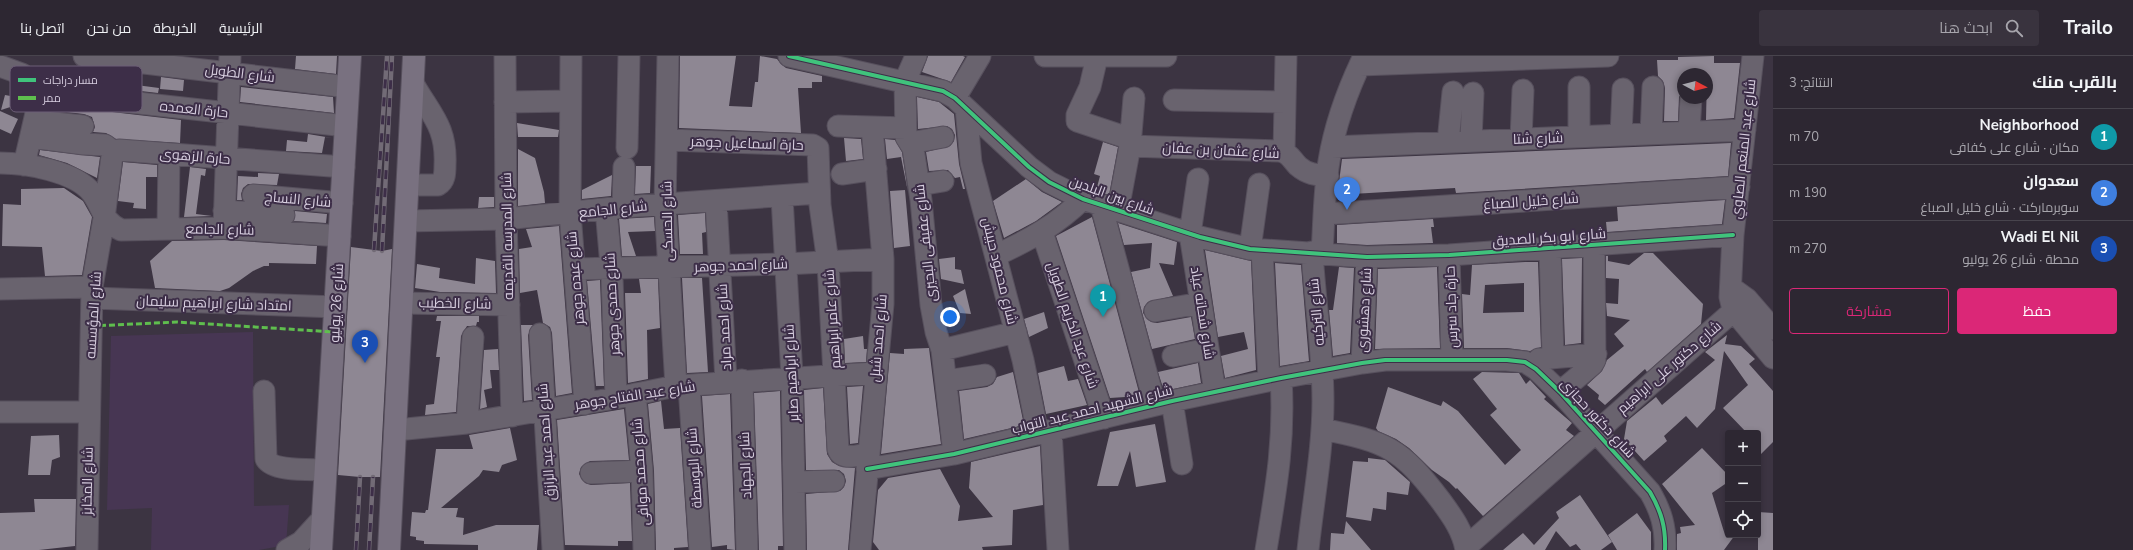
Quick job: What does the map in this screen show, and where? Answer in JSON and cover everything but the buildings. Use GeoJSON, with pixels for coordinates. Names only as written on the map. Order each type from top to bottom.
{"type":"FeatureCollection","features":[{"type":"Feature","properties":{"kind":"main road","name":"شارع 26 يوليو"},"geometry":{"type":"LineString","coordinates":[[321,550],[350,56]]}},
{"type":"Feature","properties":{"kind":"main road"},"geometry":{"type":"LineString","coordinates":[[389,550],[414,56]]}},
{"type":"Feature","properties":{"kind":"street","name":"شارع الطويل"},"geometry":{"type":"LineString","coordinates":[[84,56],[230,64],[348,87]]}},
{"type":"Feature","properties":{"kind":"street","name":"شارع المدرسه القديمه"},"geometry":{"type":"LineString","coordinates":[[505,56],[506,219],[512,416]]}},
{"type":"Feature","properties":{"kind":"street","name":"شارع عبده جوهر"},"geometry":{"type":"LineString","coordinates":[[571,56],[570,213],[585,404]]}},
{"type":"Feature","properties":{"kind":"street","name":"شارع حمدى جوهر"},"geometry":{"type":"LineString","coordinates":[[625,396],[612,269],[614,208],[625,158],[629,56]]}},
{"type":"Feature","properties":{"kind":"street","name":"شارع الحسكى"},"geometry":{"type":"LineString","coordinates":[[668,56],[665,204],[668,268],[683,386]]}},
{"type":"Feature","properties":{"kind":"street","name":"شارع بين البلدين"},"geometry":{"type":"LineString","coordinates":[[789,56],[828,60],[943,91],[961,103],[1029,167],[1049,182],[1101,204],[1190,234],[1256,250],[1367,256]]}},
{"type":"Feature","properties":{"kind":"street"},"geometry":{"type":"LineString","coordinates":[[905,81],[916,56]]}},
{"type":"Feature","properties":{"kind":"street"},"geometry":{"type":"LineString","coordinates":[[961,103],[980,56]]}},
{"type":"Feature","properties":{"kind":"street"},"geometry":{"type":"LineString","coordinates":[[1045,56],[1166,56]]}},
{"type":"Feature","properties":{"kind":"street"},"geometry":{"type":"LineString","coordinates":[[1284,152],[1286,56]]}},
{"type":"Feature","properties":{"kind":"street"},"geometry":{"type":"LineString","coordinates":[[1362,60],[1608,56]]}},
{"type":"Feature","properties":{"kind":"street","name":"شارع عبد المنعم الصاوي"},"geometry":{"type":"LineString","coordinates":[[1737,299],[1731,270],[1733,235],[1752,56]]}},
{"type":"Feature","properties":{"kind":"street","name":"شارع عثمان بن عفان"},"geometry":{"type":"LineString","coordinates":[[1097,57],[1090,87],[1076,115],[1077,121],[1131,142],[1284,152],[1291,156],[1297,165],[1306,172],[1328,176]]}},
{"type":"Feature","properties":{"kind":"street","name":"شارع التركيه"},"geometry":{"type":"LineString","coordinates":[[1308,550],[1322,429],[1322,371],[1317,253],[1324,214],[1332,147],[1344,103],[1362,60]]}},
{"type":"Feature","properties":{"kind":"street"},"geometry":{"type":"LineString","coordinates":[[230,64],[224,219],[284,215]]}},
{"type":"Feature","properties":{"kind":"street"},"geometry":{"type":"LineString","coordinates":[[0,66],[10,70]]}},
{"type":"Feature","properties":{"kind":"street","name":"شارع عفيفى البحيرى"},"geometry":{"type":"LineString","coordinates":[[905,81],[908,135],[914,148],[931,305],[936,332],[942,350],[954,454]]}},
{"type":"Feature","properties":{"kind":"street"},"geometry":{"type":"LineString","coordinates":[[408,185],[438,185],[441,183],[445,175],[444,142],[439,124],[413,83]]}},
{"type":"Feature","properties":{"kind":"street"},"geometry":{"type":"LineString","coordinates":[[1579,137],[1580,87]]}},
{"type":"Feature","properties":{"kind":"street"},"geometry":{"type":"LineString","coordinates":[[1651,134],[1653,87]]}},
{"type":"Feature","properties":{"kind":"street"},"geometry":{"type":"LineString","coordinates":[[1621,135],[1623,89]]}},
{"type":"Feature","properties":{"kind":"street"},"geometry":{"type":"LineString","coordinates":[[1521,139],[1523,90]]}},
{"type":"Feature","properties":{"kind":"street"},"geometry":{"type":"LineString","coordinates":[[1448,142],[1463,92],[1471,140]]}},
{"type":"Feature","properties":{"kind":"street"},"geometry":{"type":"LineString","coordinates":[[997,255],[1101,204],[1131,142],[1134,98]]}},
{"type":"Feature","properties":{"kind":"street"},"geometry":{"type":"LineString","coordinates":[[1174,100],[1285,102]]}},
{"type":"Feature","properties":{"kind":"street"},"geometry":{"type":"LineString","coordinates":[[505,102],[570,102]]}},
{"type":"Feature","properties":{"kind":"street","name":"حارة العمده"},"geometry":{"type":"LineString","coordinates":[[142,103],[346,126]]}},
{"type":"Feature","properties":{"kind":"street","name":"شارع محمود حبيش"},"geometry":{"type":"LineString","coordinates":[[961,103],[971,164],[997,255],[1016,332],[1045,432],[1058,550]]}},
{"type":"Feature","properties":{"kind":"street"},"geometry":{"type":"LineString","coordinates":[[1689,132],[1691,104]]}},
{"type":"Feature","properties":{"kind":"street","name":"حارة العمده"},"geometry":{"type":"LineString","coordinates":[[24,164],[37,112]]}},
{"type":"Feature","properties":{"kind":"street"},"geometry":{"type":"LineString","coordinates":[[33,129],[83,126]]}},
{"type":"Feature","properties":{"kind":"street"},"geometry":{"type":"LineString","coordinates":[[838,126],[872,127],[908,135],[942,137]]}},
{"type":"Feature","properties":{"kind":"street","name":"شارع احمد شبل"},"geometry":{"type":"LineString","coordinates":[[860,550],[875,373],[883,304],[883,259],[872,127]]}},
{"type":"Feature","properties":{"kind":"street"},"geometry":{"type":"LineString","coordinates":[[33,129],[84,144],[105,145],[114,152],[112,156],[104,218]]}},
{"type":"Feature","properties":{"kind":"street","name":"شارع شتا"},"geometry":{"type":"LineString","coordinates":[[1332,147],[1471,140],[1745,130]]}},
{"type":"Feature","properties":{"kind":"street","name":"حارة اسماعيل جوهر"},"geometry":{"type":"LineString","coordinates":[[667,140],[813,145],[818,148],[819,155]]}},
{"type":"Feature","properties":{"kind":"street","name":"حارة الزهوى"},"geometry":{"type":"LineString","coordinates":[[114,152],[119,150],[344,167]]}},
{"type":"Feature","properties":{"kind":"street"},"geometry":{"type":"LineString","coordinates":[[168,229],[169,154]]}},
{"type":"Feature","properties":{"kind":"street","name":"شارع عامر ابراهيم"},"geometry":{"type":"LineString","coordinates":[[819,155],[819,193],[828,263],[840,453],[844,456],[867,462]]}},
{"type":"Feature","properties":{"kind":"street"},"geometry":{"type":"LineString","coordinates":[[0,163],[24,164],[69,177],[85,186],[99,204],[104,218]]}},
{"type":"Feature","properties":{"kind":"street"},"geometry":{"type":"LineString","coordinates":[[842,174],[876,169]]}},
{"type":"Feature","properties":{"kind":"street","name":"شارع شحاته عياد"},"geometry":{"type":"LineString","coordinates":[[1198,179],[1190,234],[1215,392]]}},
{"type":"Feature","properties":{"kind":"street"},"geometry":{"type":"LineString","coordinates":[[919,185],[943,181]]}},
{"type":"Feature","properties":{"kind":"street"},"geometry":{"type":"LineString","coordinates":[[1259,184],[1256,250],[1283,426],[1280,461],[1266,550]]}},
{"type":"Feature","properties":{"kind":"street","name":"شارع خليل الصباغ"},"geometry":{"type":"LineString","coordinates":[[1324,214],[1739,187]]}},
{"type":"Feature","properties":{"kind":"street","name":"شارع الجامع"},"geometry":{"type":"LineString","coordinates":[[406,221],[506,219],[614,208],[782,197],[819,193]]}},
{"type":"Feature","properties":{"kind":"street","name":"شارع النساج"},"geometry":{"type":"LineString","coordinates":[[254,195],[342,203]]}},
{"type":"Feature","properties":{"kind":"street","name":"شارع ابراهيم صابر"},"geometry":{"type":"LineString","coordinates":[[782,197],[792,377],[795,550]]}},
{"type":"Feature","properties":{"kind":"street","name":"شارع احمد مراد"},"geometry":{"type":"LineString","coordinates":[[716,201],[721,265],[734,381]]}},
{"type":"Feature","properties":{"kind":"street"},"geometry":{"type":"LineString","coordinates":[[1101,204],[1182,464]]}},
{"type":"Feature","properties":{"kind":"street","name":"شارع الجامع"},"geometry":{"type":"LineString","coordinates":[[104,218],[112,226],[121,230],[168,229],[224,219],[340,236]]}},
{"type":"Feature","properties":{"kind":"street","name":"شارع المؤسسه"},"geometry":{"type":"LineString","coordinates":[[88,412],[92,292],[104,218]]}},
{"type":"Feature","properties":{"kind":"street","name":"شارع عبد الكريم الطويل"},"geometry":{"type":"LineString","coordinates":[[1042,232],[1104,418]]}},
{"type":"Feature","properties":{"kind":"street","name":"شارع ابو بكر الصديق"},"geometry":{"type":"LineString","coordinates":[[1367,256],[1449,255],[1733,235]]}},
{"type":"Feature","properties":{"kind":"street"},"geometry":{"type":"LineString","coordinates":[[1560,392],[1592,365],[1595,360],[1594,245]]}},
{"type":"Feature","properties":{"kind":"street"},"geometry":{"type":"LineString","coordinates":[[1550,249],[1553,357]]}},
{"type":"Feature","properties":{"kind":"street","name":"حارة جاد سرس"},"geometry":{"type":"LineString","coordinates":[[1449,255],[1452,360]]}},
{"type":"Feature","properties":{"kind":"street","name":"شارع دهشورى"},"geometry":{"type":"LineString","coordinates":[[1362,364],[1367,256]]}},
{"type":"Feature","properties":{"kind":"street","name":"شارع احمد جوهر"},"geometry":{"type":"LineString","coordinates":[[575,269],[668,268],[721,265],[828,263],[883,259]]}},
{"type":"Feature","properties":{"kind":"street","name":"امتداد شارع ابراهيم سليمان"},"geometry":{"type":"LineString","coordinates":[[0,289],[92,292],[336,306]]}},
{"type":"Feature","properties":{"kind":"street"},"geometry":{"type":"LineString","coordinates":[[1737,299],[1773,329]]}},
{"type":"Feature","properties":{"kind":"street"},"geometry":{"type":"LineString","coordinates":[[1737,299],[1773,358]]}},
{"type":"Feature","properties":{"kind":"street","name":"شارع دكتور على ابراهيم"},"geometry":{"type":"LineString","coordinates":[[1466,549],[1596,431],[1737,299]]}},
{"type":"Feature","properties":{"kind":"street","name":"شارع الخطيب"},"geometry":{"type":"LineString","coordinates":[[402,303],[509,304]]}},
{"type":"Feature","properties":{"kind":"street"},"geometry":{"type":"LineString","coordinates":[[1155,311],[1201,303]]}},
{"type":"Feature","properties":{"kind":"street"},"geometry":{"type":"LineString","coordinates":[[942,350],[1016,332]]}},
{"type":"Feature","properties":{"kind":"street","name":"شارع احمد عبد الرازق"},"geometry":{"type":"LineString","coordinates":[[540,334],[553,550]]}},
{"type":"Feature","properties":{"kind":"street"},"geometry":{"type":"LineString","coordinates":[[467,423],[473,337]]}},
{"type":"Feature","properties":{"kind":"street"},"geometry":{"type":"LineString","coordinates":[[1173,356],[1208,349]]}},
{"type":"Feature","properties":{"kind":"street"},"geometry":{"type":"LineString","coordinates":[[1322,371],[1385,360],[1507,360],[1525,362],[1553,357],[1596,354]]}},
{"type":"Feature","properties":{"kind":"street","name":"شارع دكتور حجازى"},"geometry":{"type":"LineString","coordinates":[[1525,362],[1536,369],[1560,392],[1650,492],[1661,510],[1666,532],[1665,550]]}},
{"type":"Feature","properties":{"kind":"street","name":"شارع الشهيد احمد عبد التواب"},"geometry":{"type":"LineString","coordinates":[[867,462],[954,454],[1164,403],[1275,379],[1322,371]]}},
{"type":"Feature","properties":{"kind":"street","name":"شارع عبد الفتاح جوهر"},"geometry":{"type":"LineString","coordinates":[[396,430],[467,423],[683,386],[792,377],[875,373]]}},
{"type":"Feature","properties":{"kind":"street"},"geometry":{"type":"LineString","coordinates":[[946,381],[985,375]]}},
{"type":"Feature","properties":{"kind":"street","name":"شارع الجهاد"},"geometry":{"type":"LineString","coordinates":[[734,381],[747,550]]}},
{"type":"Feature","properties":{"kind":"street","name":"شارع البوسطة"},"geometry":{"type":"LineString","coordinates":[[683,386],[700,550]]}},
{"type":"Feature","properties":{"kind":"street"},"geometry":{"type":"LineString","coordinates":[[264,391],[266,459],[268,463],[278,467],[326,470]]}},
{"type":"Feature","properties":{"kind":"street","name":"شارع محمد موافى"},"geometry":{"type":"LineString","coordinates":[[625,396],[642,471],[644,550]]}},
{"type":"Feature","properties":{"kind":"street"},"geometry":{"type":"LineString","coordinates":[[0,412],[88,412]]}},
{"type":"Feature","properties":{"kind":"street","name":"شارع المخابز"},"geometry":{"type":"LineString","coordinates":[[87,550],[88,412]]}},
{"type":"Feature","properties":{"kind":"street"},"geometry":{"type":"LineString","coordinates":[[1322,429],[1366,438],[1382,444],[1411,464],[1451,515],[1460,530],[1466,549]]}},
{"type":"Feature","properties":{"kind":"street"},"geometry":{"type":"LineString","coordinates":[[591,473],[642,471]]}},
{"type":"Feature","properties":{"kind":"street"},"geometry":{"type":"LineString","coordinates":[[795,482],[834,481]]}},
{"type":"Feature","properties":{"kind":"street"},"geometry":{"type":"LineString","coordinates":[[288,550],[301,542],[323,518]]}},
{"type":"Feature","properties":{"kind":"shaded area"},"geometry":{"type":"Polygon","coordinates":[[[253,332],[254,506],[289,505],[286,545],[259,550],[151,550],[152,508],[107,510],[111,336],[253,332]]]}},
{"type":"Feature","properties":{"kind":"railway"},"geometry":{"type":"LineString","coordinates":[[374,250],[387,56]]}},
{"type":"Feature","properties":{"kind":"railway"},"geometry":{"type":"LineString","coordinates":[[382,251],[392,56]]}},
{"type":"Feature","properties":{"kind":"railway"},"geometry":{"type":"LineString","coordinates":[[356,550],[360,477]]}},
{"type":"Feature","properties":{"kind":"railway"},"geometry":{"type":"LineString","coordinates":[[369,550],[373,477]]}},
{"type":"Feature","properties":{"kind":"marked path"},"geometry":{"type":"LineString","coordinates":[[91,326],[177,322],[334,332]]}},
{"type":"Feature","properties":{"kind":"cycle path"},"geometry":{"type":"LineString","coordinates":[[789,56],[943,91],[955,98],[1029,167],[1049,182],[1083,199],[1200,237],[1250,249],[1367,257],[1449,255],[1733,235]]}},
{"type":"Feature","properties":{"kind":"cycle path"},"geometry":{"type":"LineString","coordinates":[[867,469],[954,454],[1172,401],[1362,363],[1385,360],[1507,360],[1525,362],[1536,369],[1560,392],[1650,492],[1657,506],[1664,527],[1665,550]]}},
{"type":"Feature","properties":{"kind":"place","name":"سعدوان"},"geometry":{"type":"Point","coordinates":[1347,210]}},
{"type":"Feature","properties":{"kind":"place","name":"Neighborhood"},"geometry":{"type":"Point","coordinates":[1103,317]}},
{"type":"Feature","properties":{"kind":"place","name":"Wadi El Nil"},"geometry":{"type":"Point","coordinates":[365,363]}}]}
